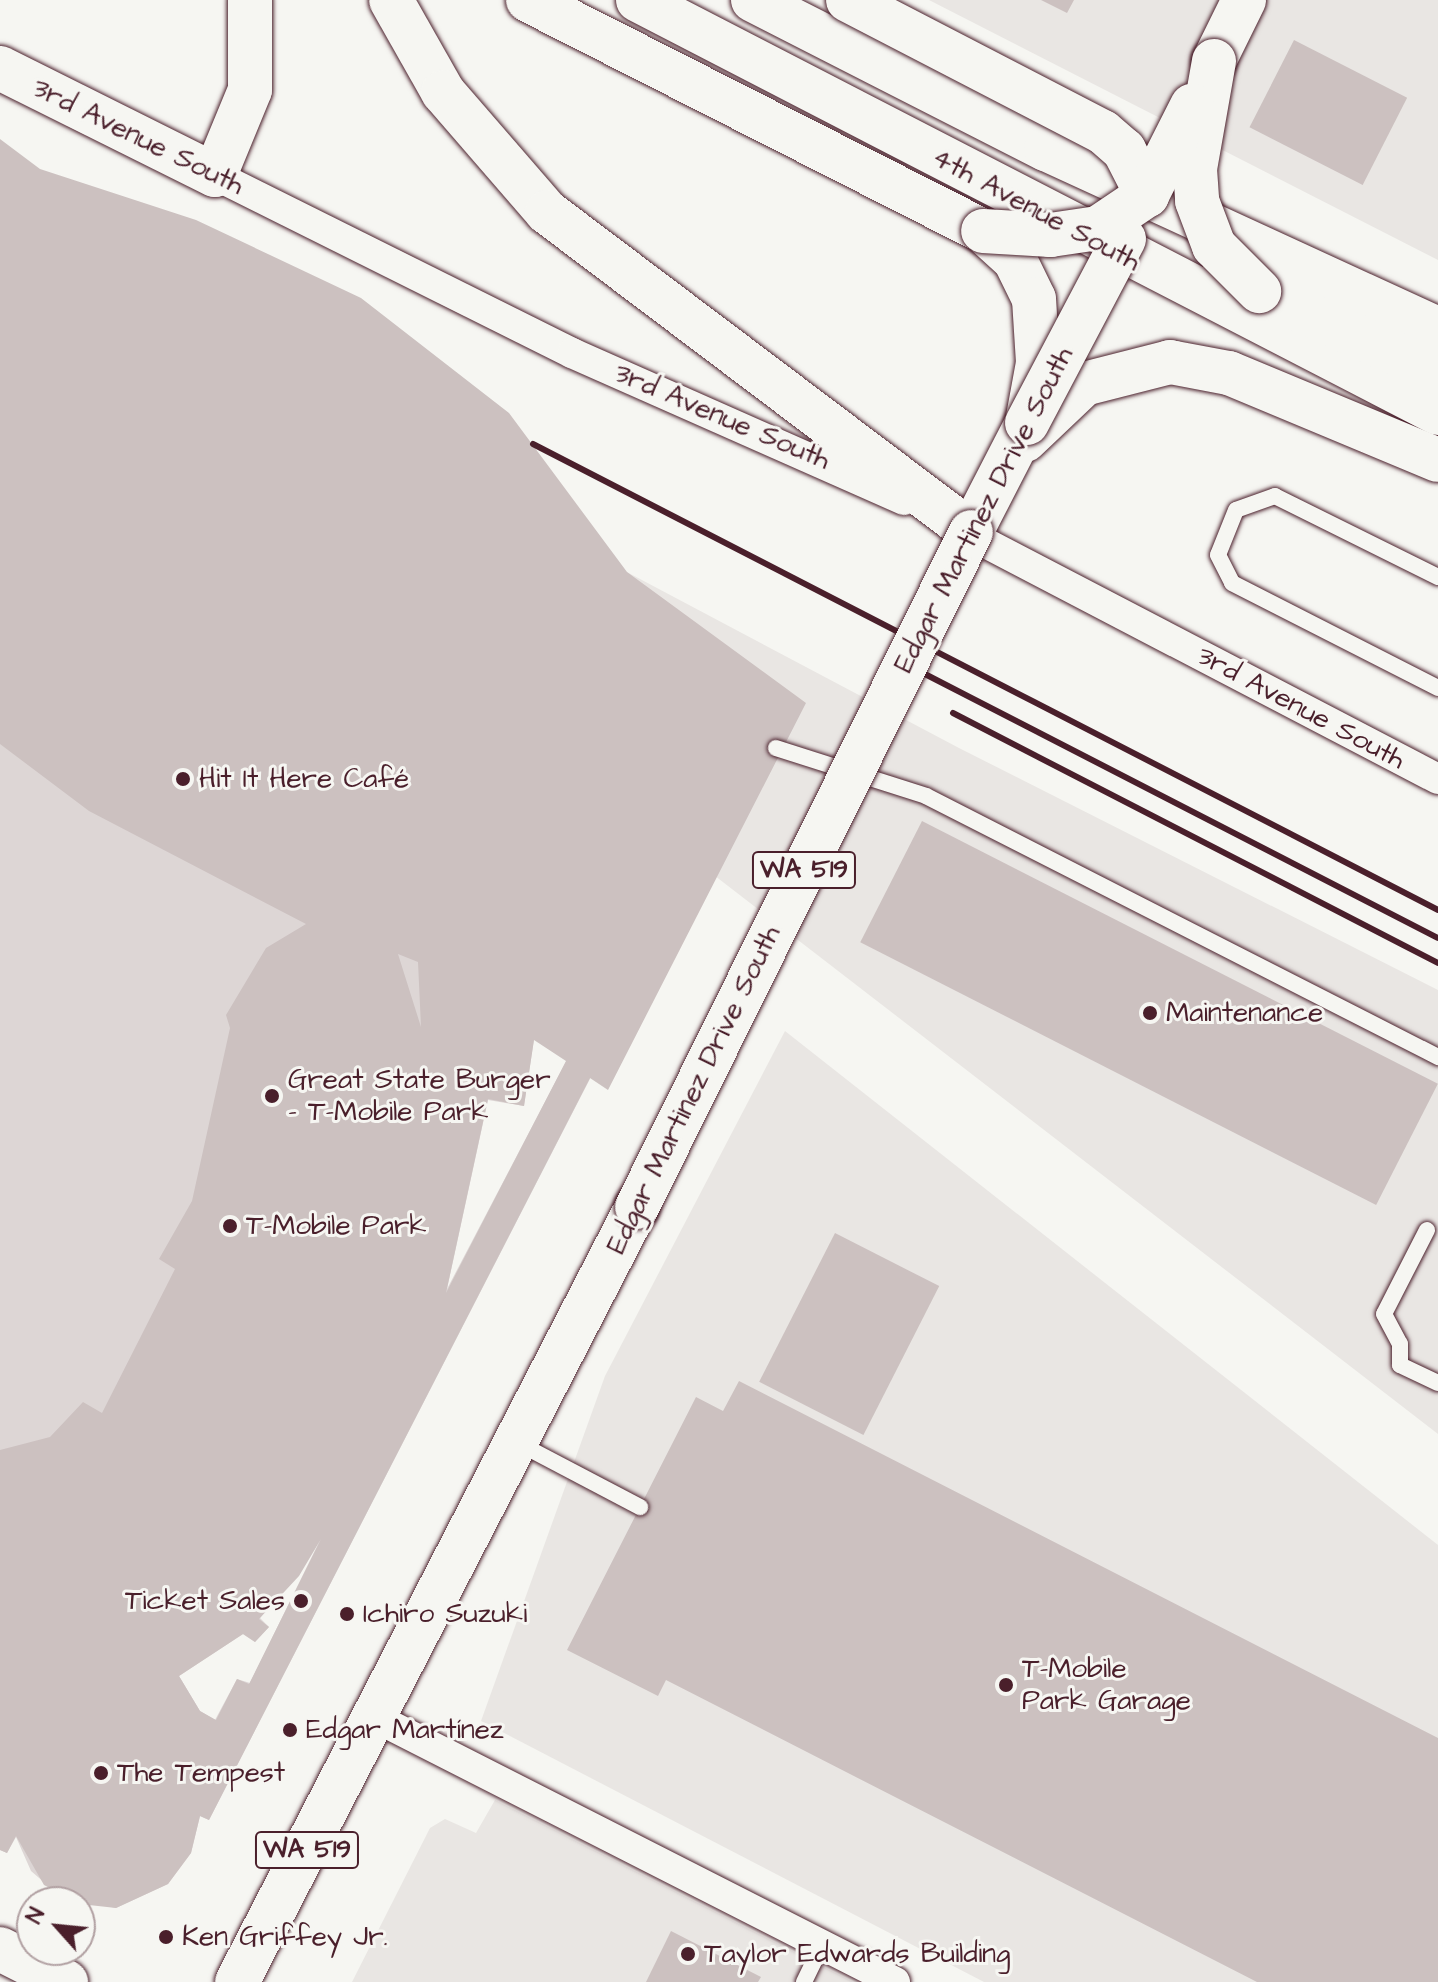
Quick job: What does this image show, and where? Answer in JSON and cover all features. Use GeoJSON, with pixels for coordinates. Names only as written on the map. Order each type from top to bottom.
{"type":"FeatureCollection","features":[{"type":"Feature","properties":{"kind":"main road"},"geometry":{"type":"LineString","coordinates":[[215,175],[250,90],[250,0]]}},
{"type":"Feature","properties":{"kind":"main road"},"geometry":{"type":"LineString","coordinates":[[391,0],[443,92],[547,212],[971,532]]}},
{"type":"Feature","properties":{"kind":"main road"},"geometry":{"type":"LineString","coordinates":[[528,0],[983,231],[1015,260],[1034,299],[1040,343],[1027,423]]}},
{"type":"Feature","properties":{"kind":"main road","name":"4th Avenue South"},"geometry":{"type":"LineString","coordinates":[[638,0],[1438,413]]}},
{"type":"Feature","properties":{"kind":"main road","name":"4th Avenue South"},"geometry":{"type":"LineString","coordinates":[[753,0],[1046,149],[1438,329]]}},
{"type":"Feature","properties":{"kind":"main road"},"geometry":{"type":"LineString","coordinates":[[848,0],[1103,132],[1124,150],[1147,195],[1098,228],[1025,236],[983,231]]}},
{"type":"Feature","properties":{"kind":"main road","name":"Edgar Martinez Drive South"},"geometry":{"type":"LineString","coordinates":[[237,1982],[378,1719],[551,1379],[971,532],[1147,195],[1244,0]]}},
{"type":"Feature","properties":{"kind":"main road"},"geometry":{"type":"LineString","coordinates":[[1214,61],[1195,169],[1197,201],[1219,252],[1259,291]]}},
{"type":"Feature","properties":{"kind":"main road","name":"3rd Avenue South"},"geometry":{"type":"LineString","coordinates":[[0,68],[215,175]]}},
{"type":"Feature","properties":{"kind":"main road"},"geometry":{"type":"LineString","coordinates":[[1124,239],[1259,291],[1438,372]]}},
{"type":"Feature","properties":{"kind":"main road"},"geometry":{"type":"LineString","coordinates":[[1002,471],[1038,422],[1084,384],[1170,362],[1229,373],[1438,460]]}},
{"type":"Feature","properties":{"kind":"main road"},"geometry":{"type":"LineString","coordinates":[[0,1949],[66,1982]]}},
{"type":"Feature","properties":{"kind":"street","name":"3rd Avenue South"},"geometry":{"type":"LineString","coordinates":[[215,175],[572,353],[877,486],[1438,779]]}},
{"type":"Feature","properties":{"kind":"street"},"geometry":{"type":"LineString","coordinates":[[378,1719],[895,1982]]}},
{"type":"Feature","properties":{"kind":"lane"},"geometry":{"type":"LineString","coordinates":[[1438,577],[1275,496],[1236,510],[1218,555],[1232,583],[1438,688]]}},
{"type":"Feature","properties":{"kind":"lane"},"geometry":{"type":"LineString","coordinates":[[776,748],[926,796],[1438,1057]]}},
{"type":"Feature","properties":{"kind":"lane"},"geometry":{"type":"LineString","coordinates":[[1427,1230],[1384,1314],[1400,1344],[1400,1365],[1438,1383]]}},
{"type":"Feature","properties":{"kind":"lane"},"geometry":{"type":"LineString","coordinates":[[518,1443],[640,1507]]}},
{"type":"Feature","properties":{"kind":"lane"},"geometry":{"type":"LineString","coordinates":[[804,1982],[822,1945]]}},
{"type":"Feature","properties":{"kind":"shaded area"},"geometry":{"type":"Polygon","coordinates":[[[929,0],[1438,0],[1438,260],[929,0]]]}},
{"type":"Feature","properties":{"kind":"shaded area"},"geometry":{"type":"Polygon","coordinates":[[[83,284],[959,748],[1438,990],[1438,1434],[640,818],[83,284]]]}},
{"type":"Feature","properties":{"kind":"shaded area","name":"T-Mobile Park"},"geometry":{"type":"Polygon","coordinates":[[[0,502],[631,999],[209,1820],[200,1816],[191,1853],[168,1884],[116,1908],[96,1904],[96,1886],[48,1886],[31,1871],[16,1837],[7,1853],[0,1850],[0,502]],[[535,1032],[524,1106],[488,1100],[447,1289],[569,1056],[535,1032]],[[320,1540],[260,1618],[269,1627],[255,1642],[243,1634],[179,1676],[200,1711],[215,1720],[237,1679],[250,1683],[320,1540]]]}},
{"type":"Feature","properties":{"kind":"shaded area"},"geometry":{"type":"Polygon","coordinates":[[[785,1031],[1438,1545],[1438,1982],[984,1982],[481,1721],[605,1376],[785,1031]]]}},
{"type":"Feature","properties":{"kind":"shaded area"},"geometry":{"type":"Polygon","coordinates":[[[495,1800],[853,1982],[352,1982],[430,1828],[445,1819],[476,1833],[495,1800]]]}},
{"type":"Feature","properties":{"kind":"building"},"geometry":{"type":"Polygon","coordinates":[[[1041,0],[1074,0],[1067,13],[1041,0]]]}},
{"type":"Feature","properties":{"kind":"building"},"geometry":{"type":"Polygon","coordinates":[[[1294,40],[1407,98],[1363,185],[1250,127],[1294,40]]]}},
{"type":"Feature","properties":{"kind":"building"},"geometry":{"type":"Polygon","coordinates":[[[0,139],[40,169],[196,220],[361,298],[509,413],[627,572],[806,703],[608,1090],[590,1078],[209,1820],[200,1816],[191,1853],[168,1884],[116,1908],[96,1906],[96,1886],[44,1885],[16,1836],[7,1853],[0,1850],[0,1450],[50,1437],[83,1402],[102,1413],[175,1269],[159,1259],[192,1201],[230,1028],[226,1015],[266,948],[306,924],[89,811],[0,744],[0,139]],[[398,954],[421,1027],[418,962],[398,954]],[[534,1040],[524,1106],[488,1099],[446,1293],[566,1061],[534,1040]],[[321,1539],[299,1576],[259,1619],[269,1627],[255,1642],[243,1634],[179,1676],[200,1711],[216,1720],[237,1679],[249,1684],[321,1539]]]}},
{"type":"Feature","properties":{"kind":"building","name":"Maintenance"},"geometry":{"type":"Polygon","coordinates":[[[922,821],[1438,1084],[1376,1205],[860,942],[922,821]]]}},
{"type":"Feature","properties":{"kind":"building"},"geometry":{"type":"Polygon","coordinates":[[[835,1233],[939,1286],[863,1435],[759,1382],[835,1233]]]}},
{"type":"Feature","properties":{"kind":"building","name":"T-Mobile Park Garage"},"geometry":{"type":"Polygon","coordinates":[[[739,1381],[1438,1738],[1438,1982],[1257,1982],[666,1680],[658,1696],[567,1650],[696,1397],[723,1411],[739,1381]]]}},
{"type":"Feature","properties":{"kind":"building","name":"Taylor Edwards Building"},"geometry":{"type":"Polygon","coordinates":[[[671,1931],[761,1977],[758,1982],[646,1982],[671,1931]]]}},
{"type":"Feature","properties":{"kind":"railway"},"geometry":{"type":"LineString","coordinates":[[533,444],[1438,910]]}},
{"type":"Feature","properties":{"kind":"railway"},"geometry":{"type":"LineString","coordinates":[[921,672],[1438,938]]}},
{"type":"Feature","properties":{"kind":"railway"},"geometry":{"type":"LineString","coordinates":[[953,713],[1438,963]]}},
{"type":"Feature","properties":{"kind":"place","name":"Hit It Here Café"},"geometry":{"type":"Point","coordinates":[183,779]}},
{"type":"Feature","properties":{"kind":"place","name":"Maintenance"},"geometry":{"type":"Point","coordinates":[1150,1013]}},
{"type":"Feature","properties":{"kind":"place","name":"Great State Burger - T-Mobile Park"},"geometry":{"type":"Point","coordinates":[272,1096]}},
{"type":"Feature","properties":{"kind":"place","name":"T-Mobile Park"},"geometry":{"type":"Point","coordinates":[230,1226]}},
{"type":"Feature","properties":{"kind":"place","name":"Ticket Sales"},"geometry":{"type":"Point","coordinates":[301,1601]}},
{"type":"Feature","properties":{"kind":"place","name":"Ichiro Suzuki"},"geometry":{"type":"Point","coordinates":[347,1614]}},
{"type":"Feature","properties":{"kind":"place","name":"T-Mobile Park Garage"},"geometry":{"type":"Point","coordinates":[1006,1685]}},
{"type":"Feature","properties":{"kind":"place","name":"Edgar Martínez"},"geometry":{"type":"Point","coordinates":[290,1730]}},
{"type":"Feature","properties":{"kind":"place","name":"The Tempest"},"geometry":{"type":"Point","coordinates":[101,1773]}},
{"type":"Feature","properties":{"kind":"place","name":"Ken Griffey Jr."},"geometry":{"type":"Point","coordinates":[166,1937]}},
{"type":"Feature","properties":{"kind":"place","name":"Taylor Edwards Building"},"geometry":{"type":"Point","coordinates":[688,1954]}}]}
